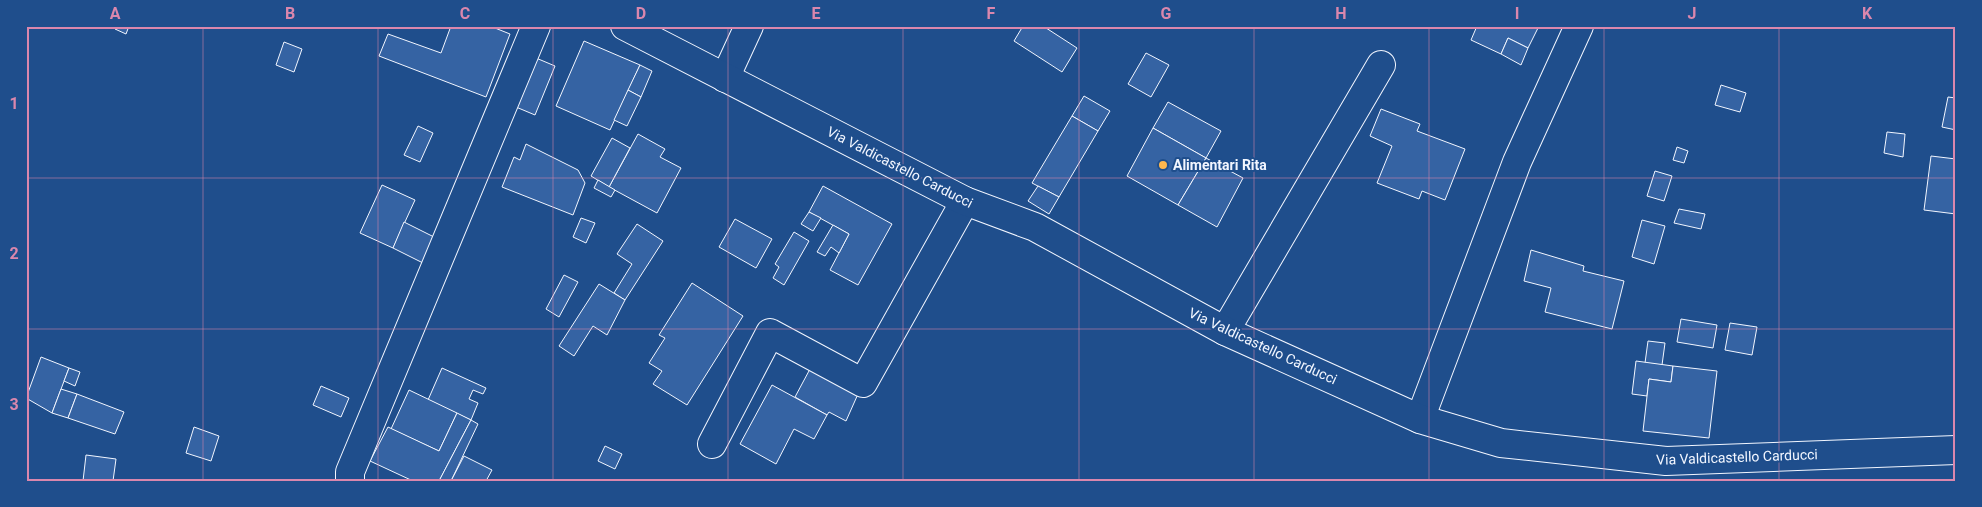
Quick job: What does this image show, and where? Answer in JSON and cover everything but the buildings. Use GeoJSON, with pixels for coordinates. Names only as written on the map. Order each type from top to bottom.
{"type":"FeatureCollection","features":[{"type":"Feature","properties":{"kind":"street"},"geometry":{"type":"LineString","coordinates":[[350,481],[350,472],[536,26]]}},
{"type":"Feature","properties":{"kind":"street","name":"Via Valdicastello Carducci"},"geometry":{"type":"LineString","coordinates":[[625,26],[965,202],[1035,227],[1225,331],[1420,419],[1501,443],[1666,461],[1956,450]]}},
{"type":"Feature","properties":{"kind":"street"},"geometry":{"type":"LineString","coordinates":[[725,78],[749,26]]}},
{"type":"Feature","properties":{"kind":"street"},"geometry":{"type":"LineString","coordinates":[[1420,419],[1517,162],[1578,26]]}},
{"type":"Feature","properties":{"kind":"street"},"geometry":{"type":"LineString","coordinates":[[1225,331],[1381,66]]}},
{"type":"Feature","properties":{"kind":"street"},"geometry":{"type":"LineString","coordinates":[[712,444],[770,333],[863,383],[965,202]]}},
{"type":"Feature","properties":{"kind":"place","name":"Alimentari Rita"},"geometry":{"type":"Point","coordinates":[1163,165]}}]}
